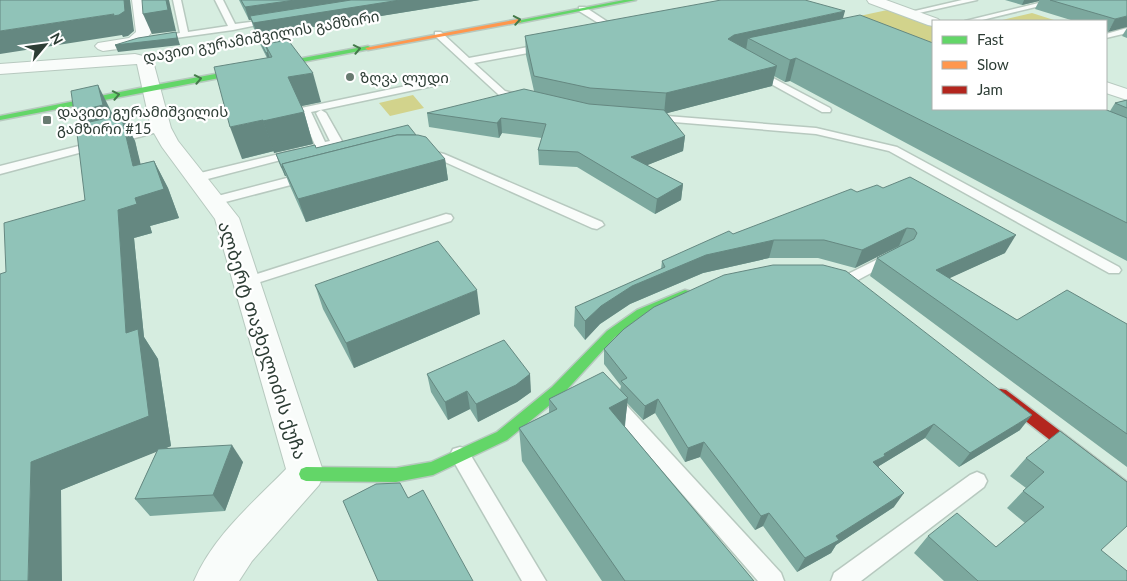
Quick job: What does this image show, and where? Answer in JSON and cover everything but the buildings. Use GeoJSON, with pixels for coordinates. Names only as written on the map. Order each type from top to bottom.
{"type":"FeatureCollection","features":[{"type":"Feature","properties":{"kind":"main road","name":"დავით გურამიშვილის გამზირი"},"geometry":{"type":"LineString","coordinates":[[0,118],[147,75],[438,34],[633,0]]}},
{"type":"Feature","properties":{"kind":"main road"},"geometry":{"type":"LineString","coordinates":[[306,474],[396,475],[433,468],[502,436],[557,390],[611,334],[641,313],[695,289]]}},
{"type":"Feature","properties":{"kind":"main road"},"geometry":{"type":"LineString","coordinates":[[993,388],[1127,491]]}},
{"type":"Feature","properties":{"kind":"street"},"geometry":{"type":"LineString","coordinates":[[0,61],[134,42],[144,33],[139,0]]}},
{"type":"Feature","properties":{"kind":"street"},"geometry":{"type":"LineString","coordinates":[[874,0],[932,22]]}},
{"type":"Feature","properties":{"kind":"street"},"geometry":{"type":"LineString","coordinates":[[0,69],[134,59],[145,61],[147,75]]}},
{"type":"Feature","properties":{"kind":"street","name":"ალბერტ თავხელიძის ქუჩა"},"geometry":{"type":"LineString","coordinates":[[147,75],[161,128],[169,143],[227,218],[306,474],[238,547],[215,581]]}},
{"type":"Feature","properties":{"kind":"street"},"geometry":{"type":"LineString","coordinates":[[1107,87],[1127,95]]}},
{"type":"Feature","properties":{"kind":"lane"},"geometry":{"type":"LineString","coordinates":[[177,0],[185,35]]}},
{"type":"Feature","properties":{"kind":"lane"},"geometry":{"type":"LineString","coordinates":[[219,0],[233,28]]}},
{"type":"Feature","properties":{"kind":"lane"},"geometry":{"type":"LineString","coordinates":[[910,13],[973,0]]}},
{"type":"Feature","properties":{"kind":"lane"},"geometry":{"type":"LineString","coordinates":[[973,20],[1061,0]]}},
{"type":"Feature","properties":{"kind":"lane"},"geometry":{"type":"LineString","coordinates":[[582,9],[619,32]]}},
{"type":"Feature","properties":{"kind":"lane"},"geometry":{"type":"LineString","coordinates":[[134,42],[281,20]]}},
{"type":"Feature","properties":{"kind":"lane"},"geometry":{"type":"LineString","coordinates":[[610,34],[628,30]]}},
{"type":"Feature","properties":{"kind":"lane"},"geometry":{"type":"LineString","coordinates":[[1107,36],[1127,30]]}},
{"type":"Feature","properties":{"kind":"lane"},"geometry":{"type":"LineString","coordinates":[[438,34],[502,93],[531,100]]}},
{"type":"Feature","properties":{"kind":"lane"},"geometry":{"type":"LineString","coordinates":[[468,61],[553,45]]}},
{"type":"Feature","properties":{"kind":"lane"},"geometry":{"type":"LineString","coordinates":[[748,67],[826,110]]}},
{"type":"Feature","properties":{"kind":"lane"},"geometry":{"type":"LineString","coordinates":[[322,147],[305,110],[444,81]]}},
{"type":"Feature","properties":{"kind":"lane"},"geometry":{"type":"LineString","coordinates":[[196,178],[337,143],[321,113]]}},
{"type":"Feature","properties":{"kind":"lane"},"geometry":{"type":"LineString","coordinates":[[639,117],[816,131],[893,149],[1114,270]]}},
{"type":"Feature","properties":{"kind":"lane"},"geometry":{"type":"LineString","coordinates":[[0,170],[161,128]]}},
{"type":"Feature","properties":{"kind":"lane"},"geometry":{"type":"LineString","coordinates":[[415,152],[440,156],[597,226]]}},
{"type":"Feature","properties":{"kind":"lane"},"geometry":{"type":"LineString","coordinates":[[214,201],[317,174]]}},
{"type":"Feature","properties":{"kind":"lane"},"geometry":{"type":"LineString","coordinates":[[246,282],[446,218]]}},
{"type":"Feature","properties":{"kind":"lane"},"geometry":{"type":"LineString","coordinates":[[850,279],[900,252]]}},
{"type":"Feature","properties":{"kind":"lane"},"geometry":{"type":"LineString","coordinates":[[580,366],[773,581]]}},
{"type":"Feature","properties":{"kind":"lane"},"geometry":{"type":"LineString","coordinates":[[460,455],[535,581]]}},
{"type":"Feature","properties":{"kind":"lane"},"geometry":{"type":"LineString","coordinates":[[842,581],[977,481]]}},
{"type":"Feature","properties":{"kind":"green space"},"geometry":{"type":"Polygon","coordinates":[[[892,9],[932,25],[932,53],[850,18],[892,9]]]}},
{"type":"Feature","properties":{"kind":"green space"},"geometry":{"type":"Polygon","coordinates":[[[1032,13],[1054,20],[1002,20],[1032,13]]]}},
{"type":"Feature","properties":{"kind":"green space"},"geometry":{"type":"Polygon","coordinates":[[[413,95],[424,108],[390,116],[379,103],[413,95]]]}},
{"type":"Feature","properties":{"kind":"traffic: fast"},"geometry":{"type":"LineString","coordinates":[[519,21],[633,0]]}},
{"type":"Feature","properties":{"kind":"traffic: fast"},"geometry":{"type":"LineString","coordinates":[[0,118],[368,48]]}},
{"type":"Feature","properties":{"kind":"traffic: fast"},"geometry":{"type":"LineString","coordinates":[[306,474],[396,475],[433,468],[502,436],[557,391],[611,334],[641,313],[685,294]]}},
{"type":"Feature","properties":{"kind":"traffic: slow"},"geometry":{"type":"LineString","coordinates":[[368,48],[519,21]]}},
{"type":"Feature","properties":{"kind":"traffic: jam"},"geometry":{"type":"LineString","coordinates":[[1001,394],[1127,491]]}},
{"type":"Feature","properties":{"kind":"place","name":"ზღვა ლუდი"},"geometry":{"type":"Point","coordinates":[350,77]}},
{"type":"Feature","properties":{"kind":"place","name":"დავით გურამიშვილის გამზირი #15"},"geometry":{"type":"Point","coordinates":[47,120]}}]}
